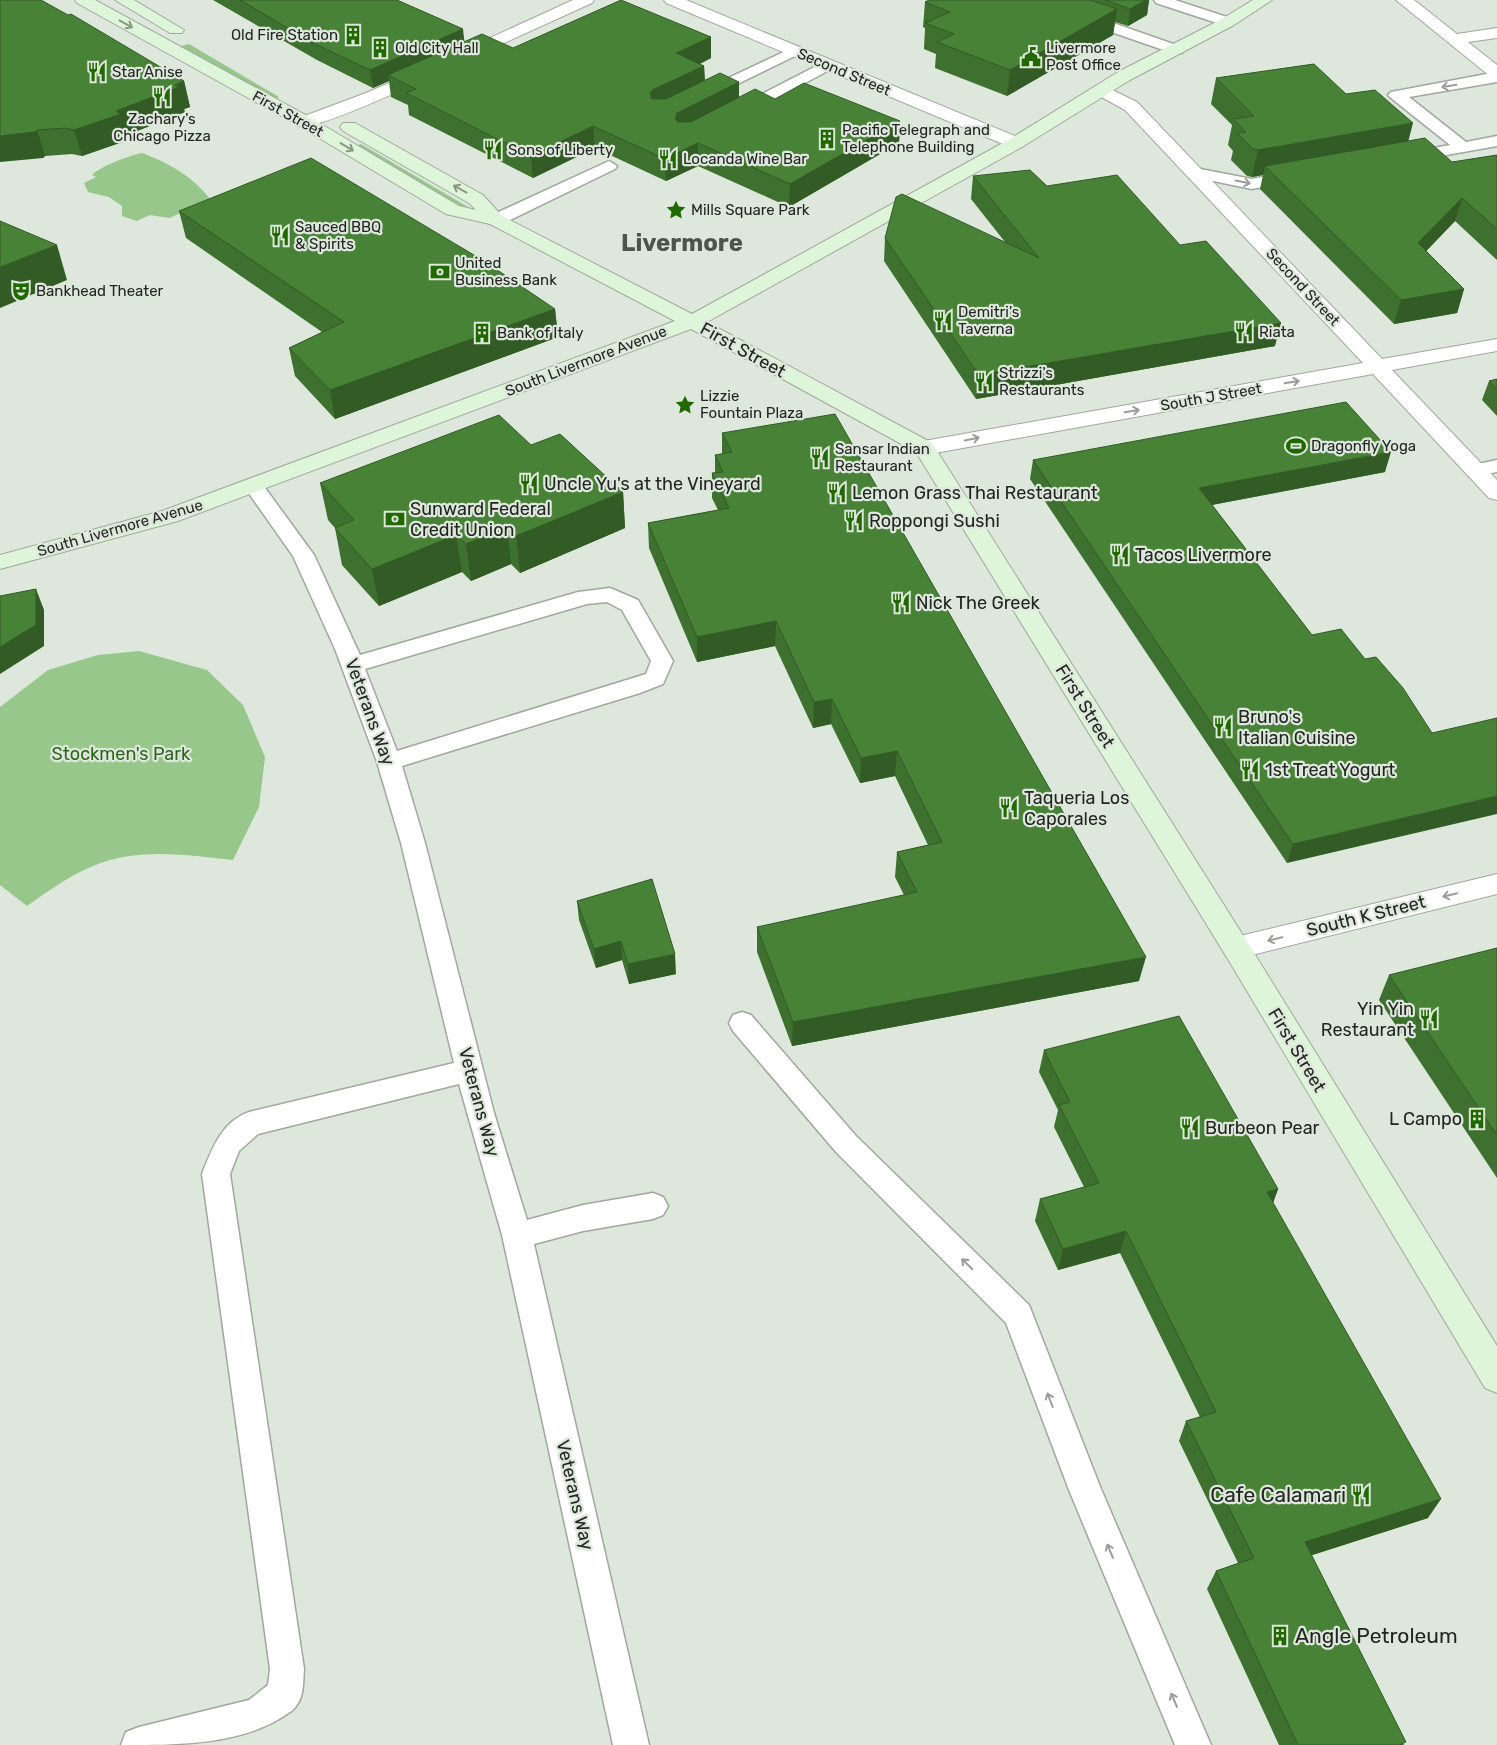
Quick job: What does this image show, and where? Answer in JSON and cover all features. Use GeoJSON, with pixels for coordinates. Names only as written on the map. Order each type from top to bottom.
{"type":"FeatureCollection","features":[{"type":"Feature","properties":{"kind":"main road","name":"First Street"},"geometry":{"type":"LineString","coordinates":[[83,0],[308,114],[452,210],[496,220],[692,322],[924,448],[1236,948],[1497,1377]]}},
{"type":"Feature","properties":{"kind":"main road"},"geometry":{"type":"LineString","coordinates":[[123,0],[186,36]]}},
{"type":"Feature","properties":{"kind":"main road","name":"South Livermore Avenue"},"geometry":{"type":"LineString","coordinates":[[0,562],[170,516],[692,322],[1016,144],[1102,90],[1228,22],[1264,0]]}},
{"type":"Feature","properties":{"kind":"main road","name":"First Street"},"geometry":{"type":"LineString","coordinates":[[327,114],[476,199],[496,220]]}},
{"type":"Feature","properties":{"kind":"street"},"geometry":{"type":"LineString","coordinates":[[452,60],[586,0]]}},
{"type":"Feature","properties":{"kind":"street","name":"Second Street"},"geometry":{"type":"LineString","coordinates":[[672,0],[1016,144]]}},
{"type":"Feature","properties":{"kind":"street"},"geometry":{"type":"LineString","coordinates":[[1404,0],[1497,75]]}},
{"type":"Feature","properties":{"kind":"street"},"geometry":{"type":"LineString","coordinates":[[1454,39],[1497,33]]}},
{"type":"Feature","properties":{"kind":"street"},"geometry":{"type":"LineString","coordinates":[[308,114],[327,114],[435,68]]}},
{"type":"Feature","properties":{"kind":"street","name":"Second Street"},"geometry":{"type":"LineString","coordinates":[[1102,90],[1131,106],[1497,493]]}},
{"type":"Feature","properties":{"kind":"street","name":"South J Street"},"geometry":{"type":"LineString","coordinates":[[924,448],[1497,345]]}},
{"type":"Feature","properties":{"kind":"street","name":"South K Street"},"geometry":{"type":"LineString","coordinates":[[1236,948],[1497,884]]}},
{"type":"Feature","properties":{"kind":"lane"},"geometry":{"type":"LineString","coordinates":[[1033,0],[1177,50]]}},
{"type":"Feature","properties":{"kind":"lane"},"geometry":{"type":"LineString","coordinates":[[1161,0],[1228,22]]}},
{"type":"Feature","properties":{"kind":"lane"},"geometry":{"type":"LineString","coordinates":[[686,104],[794,51]]}},
{"type":"Feature","properties":{"kind":"lane"},"geometry":{"type":"LineString","coordinates":[[726,119],[828,65]]}},
{"type":"Feature","properties":{"kind":"lane"},"geometry":{"type":"LineString","coordinates":[[1463,146],[1396,95],[1497,75]]}},
{"type":"Feature","properties":{"kind":"lane"},"geometry":{"type":"LineString","coordinates":[[1386,160],[1497,140]]}},
{"type":"Feature","properties":{"kind":"lane"},"geometry":{"type":"LineString","coordinates":[[496,220],[609,166]]}},
{"type":"Feature","properties":{"kind":"lane"},"geometry":{"type":"LineString","coordinates":[[1195,173],[1252,184],[1310,174]]}},
{"type":"Feature","properties":{"kind":"lane"},"geometry":{"type":"LineString","coordinates":[[1475,470],[1497,466]]}},
{"type":"Feature","properties":{"kind":"lane","name":"Veterans Way"},"geometry":{"type":"LineString","coordinates":[[253,485],[303,555],[353,665],[389,762],[413,843],[480,1113],[517,1236],[631,1745]]}},
{"type":"Feature","properties":{"kind":"lane"},"geometry":{"type":"LineString","coordinates":[[353,665],[586,597],[610,595],[630,605],[662,661],[655,679],[632,688],[389,762]]}},
{"type":"Feature","properties":{"kind":"lane"},"geometry":{"type":"LineString","coordinates":[[742,1023],[846,1144],[1018,1315],[1084,1490],[1193,1745]]}},
{"type":"Feature","properties":{"kind":"lane"},"geometry":{"type":"LineString","coordinates":[[139,1745],[258,1715],[284,1694],[287,1669],[216,1174],[228,1144],[249,1124],[470,1070]]}},
{"type":"Feature","properties":{"kind":"lane"},"geometry":{"type":"LineString","coordinates":[[517,1236],[583,1218],[652,1206]]}},
{"type":"Feature","properties":{"kind":"green space"},"geometry":{"type":"Polygon","coordinates":[[[189,44],[279,97],[273,100],[181,46],[189,44]]]}},
{"type":"Feature","properties":{"kind":"green space"},"geometry":{"type":"Polygon","coordinates":[[[361,144],[468,207],[462,209],[353,147],[361,144]]]}},
{"type":"Feature","properties":{"kind":"green space"},"geometry":{"type":"Polygon","coordinates":[[[142,153],[188,177],[211,200],[169,218],[150,215],[137,221],[122,216],[122,206],[109,197],[88,192],[84,183],[96,177],[92,175],[101,168],[142,153]]]}},
{"type":"Feature","properties":{"kind":"green space","name":"Stockmen's Park"},"geometry":{"type":"Polygon","coordinates":[[[139,651],[207,670],[243,705],[265,757],[259,807],[233,860],[162,854],[127,856],[93,866],[76,874],[27,906],[0,885],[0,707],[48,670],[98,655],[139,651]]]}},
{"type":"Feature","properties":{"kind":"building"},"geometry":{"type":"Polygon","coordinates":[[[0,0],[41,0],[68,15],[71,14],[184,81],[175,85],[179,87],[116,111],[121,114],[74,130],[65,128],[37,130],[35,132],[0,136],[0,0]]]}},
{"type":"Feature","properties":{"kind":"building"},"geometry":{"type":"Polygon","coordinates":[[[240,0],[397,0],[463,29],[370,70],[313,43],[240,0]]]}},
{"type":"Feature","properties":{"kind":"building"},"geometry":{"type":"Polygon","coordinates":[[[621,0],[711,37],[676,53],[704,66],[652,90],[650,94],[652,99],[666,99],[720,73],[739,82],[677,113],[675,119],[678,122],[691,122],[755,89],[775,99],[804,83],[900,121],[790,184],[698,143],[665,159],[593,126],[531,156],[406,93],[416,89],[388,75],[482,34],[513,48],[621,0]]]}},
{"type":"Feature","properties":{"kind":"building"},"geometry":{"type":"Polygon","coordinates":[[[929,0],[1090,0],[1117,9],[1010,70],[937,42],[954,34],[925,23],[950,12],[925,2],[929,0]]]}},
{"type":"Feature","properties":{"kind":"building"},"geometry":{"type":"Polygon","coordinates":[[[1105,0],[1146,0],[1130,9],[1105,0]]]}},
{"type":"Feature","properties":{"kind":"building"},"geometry":{"type":"Polygon","coordinates":[[[1314,64],[1346,94],[1375,90],[1413,123],[1258,150],[1253,149],[1237,133],[1246,132],[1233,119],[1254,116],[1216,78],[1314,64]]]}},
{"type":"Feature","properties":{"kind":"building"},"geometry":{"type":"Polygon","coordinates":[[[1425,138],[1452,162],[1497,155],[1497,229],[1462,198],[1418,243],[1464,289],[1401,300],[1265,166],[1425,138]]]}},
{"type":"Feature","properties":{"kind":"building"},"geometry":{"type":"Polygon","coordinates":[[[311,158],[484,261],[555,309],[330,390],[289,348],[344,322],[179,211],[311,158]]]}},
{"type":"Feature","properties":{"kind":"building"},"geometry":{"type":"Polygon","coordinates":[[[1030,170],[1047,186],[1117,175],[1180,245],[1206,241],[1281,323],[979,375],[885,238],[896,197],[902,194],[1039,258],[973,176],[1030,170]]]}},
{"type":"Feature","properties":{"kind":"building"},"geometry":{"type":"Polygon","coordinates":[[[0,221],[57,245],[0,267],[0,221]]]}},
{"type":"Feature","properties":{"kind":"building"},"geometry":{"type":"Polygon","coordinates":[[[1497,379],[1497,389],[1489,381],[1497,379]]]}},
{"type":"Feature","properties":{"kind":"building"},"geometry":{"type":"Polygon","coordinates":[[[1346,402],[1391,452],[1199,488],[1312,635],[1341,629],[1365,659],[1376,657],[1403,688],[1432,733],[1497,718],[1497,796],[1293,844],[1033,460],[1346,402]]]}},
{"type":"Feature","properties":{"kind":"building"},"geometry":{"type":"Polygon","coordinates":[[[835,414],[1146,957],[793,1022],[757,927],[917,892],[897,852],[942,842],[897,751],[861,758],[832,699],[814,702],[776,621],[697,637],[648,523],[729,508],[712,473],[723,472],[715,455],[732,452],[722,433],[835,414]]]}},
{"type":"Feature","properties":{"kind":"building"},"geometry":{"type":"Polygon","coordinates":[[[499,415],[531,445],[560,434],[623,492],[516,536],[507,527],[466,544],[456,535],[372,569],[335,528],[354,520],[320,483],[499,415]]]}},
{"type":"Feature","properties":{"kind":"building"},"geometry":{"type":"Polygon","coordinates":[[[36,589],[36,625],[0,647],[0,596],[36,589]]]}},
{"type":"Feature","properties":{"kind":"building"},"geometry":{"type":"Polygon","coordinates":[[[652,879],[675,954],[628,964],[621,941],[594,949],[577,901],[652,879]]]}},
{"type":"Feature","properties":{"kind":"building"},"geometry":{"type":"Polygon","coordinates":[[[1497,948],[1497,1135],[1389,975],[1497,948]]]}},
{"type":"Feature","properties":{"kind":"building"},"geometry":{"type":"Polygon","coordinates":[[[1179,1016],[1278,1189],[1267,1192],[1441,1499],[1305,1542],[1406,1742],[1399,1745],[1298,1745],[1216,1571],[1254,1558],[1186,1421],[1216,1412],[1126,1231],[1063,1249],[1040,1199],[1099,1183],[1059,1105],[1070,1102],[1044,1050],[1179,1016]]]}},
{"type":"Feature","properties":{"kind":"place","name":"Old Fire Station"},"geometry":{"type":"Point","coordinates":[353,35]}},
{"type":"Feature","properties":{"kind":"place","name":"Old City Hall"},"geometry":{"type":"Point","coordinates":[380,48]}},
{"type":"Feature","properties":{"kind":"place","name":"Livermore Post Office"},"geometry":{"type":"Point","coordinates":[1031,57]}},
{"type":"Feature","properties":{"kind":"place","name":"Star Anise"},"geometry":{"type":"Point","coordinates":[97,72]}},
{"type":"Feature","properties":{"kind":"place","name":"Zachary's Chicago Pizza"},"geometry":{"type":"Point","coordinates":[162,97]}},
{"type":"Feature","properties":{"kind":"place","name":"Pacific Telegraph and Telephone Building"},"geometry":{"type":"Point","coordinates":[827,139]}},
{"type":"Feature","properties":{"kind":"place","name":"Sons of Liberty"},"geometry":{"type":"Point","coordinates":[493,150]}},
{"type":"Feature","properties":{"kind":"place","name":"Locanda Wine Bar"},"geometry":{"type":"Point","coordinates":[668,159]}},
{"type":"Feature","properties":{"kind":"place","name":"Mills Square Park"},"geometry":{"type":"Point","coordinates":[676,210]}},
{"type":"Feature","properties":{"kind":"place","name":"Sauced BBQ & Spirits"},"geometry":{"type":"Point","coordinates":[280,236]}},
{"type":"Feature","properties":{"kind":"place","name":"United Business Bank"},"geometry":{"type":"Point","coordinates":[440,272]}},
{"type":"Feature","properties":{"kind":"place","name":"Bankhead Theater"},"geometry":{"type":"Point","coordinates":[21,291]}},
{"type":"Feature","properties":{"kind":"place","name":"Demitri's Taverna"},"geometry":{"type":"Point","coordinates":[943,321]}},
{"type":"Feature","properties":{"kind":"place","name":"Riata"},"geometry":{"type":"Point","coordinates":[1244,332]}},
{"type":"Feature","properties":{"kind":"place","name":"Bank of Italy"},"geometry":{"type":"Point","coordinates":[482,333]}},
{"type":"Feature","properties":{"kind":"place","name":"Strizzi's Restaurants"},"geometry":{"type":"Point","coordinates":[984,382]}},
{"type":"Feature","properties":{"kind":"place","name":"Lizzie Fountain Plaza"},"geometry":{"type":"Point","coordinates":[685,405]}},
{"type":"Feature","properties":{"kind":"place","name":"Dragonfly Yoga"},"geometry":{"type":"Point","coordinates":[1296,446]}},
{"type":"Feature","properties":{"kind":"place","name":"Sansar Indian Restaurant"},"geometry":{"type":"Point","coordinates":[820,458]}},
{"type":"Feature","properties":{"kind":"place","name":"Uncle Yu's at the Vineyard"},"geometry":{"type":"Point","coordinates":[529,484]}},
{"type":"Feature","properties":{"kind":"place","name":"Lemon Grass Thai Restaurant"},"geometry":{"type":"Point","coordinates":[837,493]}},
{"type":"Feature","properties":{"kind":"place","name":"Sunward Federal Credit Union"},"geometry":{"type":"Point","coordinates":[395,519]}},
{"type":"Feature","properties":{"kind":"place","name":"Roppongi Sushi"},"geometry":{"type":"Point","coordinates":[854,521]}},
{"type":"Feature","properties":{"kind":"place","name":"Tacos Livermore"},"geometry":{"type":"Point","coordinates":[1120,555]}},
{"type":"Feature","properties":{"kind":"place","name":"Nick The Greek"},"geometry":{"type":"Point","coordinates":[901,603]}},
{"type":"Feature","properties":{"kind":"place","name":"Bruno's Italian Cuisine"},"geometry":{"type":"Point","coordinates":[1223,727]}},
{"type":"Feature","properties":{"kind":"place","name":"1st Treat Yogurt"},"geometry":{"type":"Point","coordinates":[1250,770]}},
{"type":"Feature","properties":{"kind":"place","name":"Taqueria Los Caporales"},"geometry":{"type":"Point","coordinates":[1009,808]}},
{"type":"Feature","properties":{"kind":"place","name":"Yin Yin Restaurant"},"geometry":{"type":"Point","coordinates":[1429,1019]}},
{"type":"Feature","properties":{"kind":"place","name":"L Campo"},"geometry":{"type":"Point","coordinates":[1477,1119]}},
{"type":"Feature","properties":{"kind":"place","name":"Burbeon Pear"},"geometry":{"type":"Point","coordinates":[1190,1128]}},
{"type":"Feature","properties":{"kind":"place","name":"Cafe Calamari"},"geometry":{"type":"Point","coordinates":[1361,1495]}},
{"type":"Feature","properties":{"kind":"place","name":"Angle Petroleum"},"geometry":{"type":"Point","coordinates":[1280,1636]}},
{"type":"Feature","properties":{"kind":"district","name":"Livermore"},"geometry":{"type":"Point","coordinates":[682,243]}}]}
